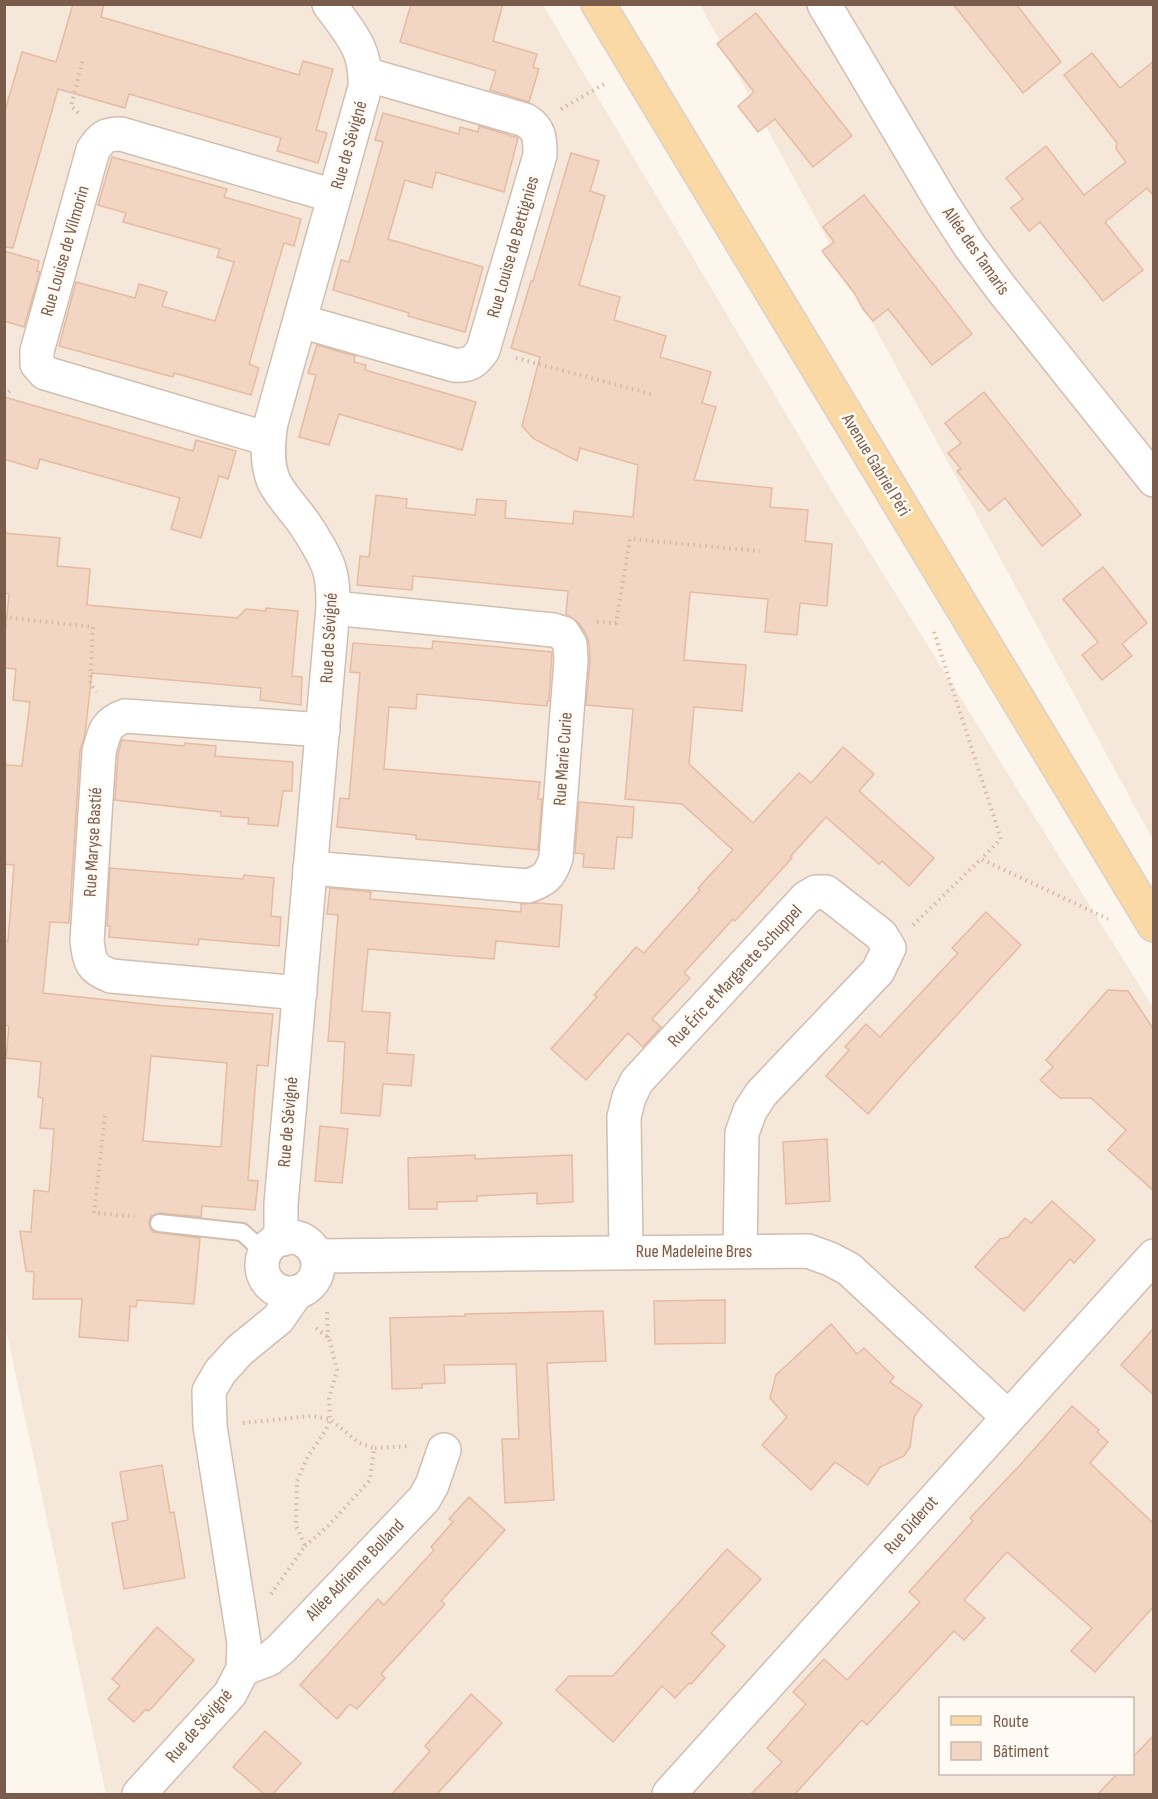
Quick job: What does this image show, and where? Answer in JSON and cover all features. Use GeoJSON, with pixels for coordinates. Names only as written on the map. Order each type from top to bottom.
{"type":"FeatureCollection","features":[{"type":"Feature","properties":{"kind":"main road","name":"Avenue Gabriel Péri"},"geometry":{"type":"LineString","coordinates":[[598,4],[1145,911]]}},
{"type":"Feature","properties":{"kind":"street","name":"Allée des Tamaris"},"geometry":{"type":"LineString","coordinates":[[824,4],[969,245],[1154,480]]}},
{"type":"Feature","properties":{"kind":"street","name":"Rue de Sévigné"},"geometry":{"type":"LineString","coordinates":[[274,1246],[281,1204],[300,993],[333,608],[333,585],[328,564],[304,523],[274,481],[268,458],[268,439],[365,87],[361,50],[329,5]]}},
{"type":"Feature","properties":{"kind":"street"},"geometry":{"type":"LineString","coordinates":[[365,74],[525,120],[535,126]]}},
{"type":"Feature","properties":{"kind":"street","name":"Rue Louise de Bettignies"},"geometry":{"type":"LineString","coordinates":[[483,350],[540,155],[540,139],[535,126]]}},
{"type":"Feature","properties":{"kind":"street"},"geometry":{"type":"LineString","coordinates":[[101,138],[111,134],[121,134],[334,196]]}},
{"type":"Feature","properties":{"kind":"street","name":"Rue Louise de Vilmorin"},"geometry":{"type":"LineString","coordinates":[[101,138],[93,150],[37,351],[37,364],[45,373],[64,380],[268,439]]}},
{"type":"Feature","properties":{"kind":"street"},"geometry":{"type":"LineString","coordinates":[[300,321],[454,365],[466,365],[477,359],[483,350]]}},
{"type":"Feature","properties":{"kind":"street"},"geometry":{"type":"LineString","coordinates":[[333,608],[553,630],[563,633]]}},
{"type":"Feature","properties":{"kind":"street","name":"Rue Marie Curie"},"geometry":{"type":"LineString","coordinates":[[310,868],[528,886],[541,881],[552,872],[556,858],[571,660],[570,644],[563,633]]}},
{"type":"Feature","properties":{"kind":"street"},"geometry":{"type":"LineString","coordinates":[[114,720],[125,716],[322,730]]}},
{"type":"Feature","properties":{"kind":"street","name":"Rue Maryse Bastié"},"geometry":{"type":"LineString","coordinates":[[114,720],[104,731],[99,752],[87,941],[89,959],[97,971],[111,976],[300,993]]}},
{"type":"Feature","properties":{"kind":"street","name":"Rue Éric et Margarete Schuppel"},"geometry":{"type":"LineString","coordinates":[[626,1252],[624,1117],[629,1097],[637,1081],[806,898],[816,892],[826,892],[881,935],[889,948]]}},
{"type":"Feature","properties":{"kind":"street"},"geometry":{"type":"LineString","coordinates":[[740,1251],[742,1133],[750,1111],[761,1094],[878,971],[889,948]]}},
{"type":"Feature","properties":{"kind":"street"},"geometry":{"type":"LineString","coordinates":[[292,1237],[300,1239],[313,1249],[317,1256],[315,1279],[292,1299],[268,1283],[262,1268],[274,1246],[292,1237]]}},
{"type":"Feature","properties":{"kind":"street","name":"Rue Madeleine Bres"},"geometry":{"type":"LineString","coordinates":[[317,1256],[808,1251],[849,1269],[1008,1417]]}},
{"type":"Feature","properties":{"kind":"street","name":"Rue Diderot"},"geometry":{"type":"LineString","coordinates":[[669,1794],[1154,1256]]}},
{"type":"Feature","properties":{"kind":"street","name":"Rue de Sévigné"},"geometry":{"type":"LineString","coordinates":[[139,1794],[230,1694],[243,1669],[244,1643],[210,1426],[209,1391],[220,1371],[240,1350],[278,1319],[292,1299]]}},
{"type":"Feature","properties":{"kind":"street","name":"Allée Adrienne Bolland"},"geometry":{"type":"LineString","coordinates":[[243,1669],[269,1659],[281,1648],[424,1499],[432,1485],[443,1454]]}},
{"type":"Feature","properties":{"kind":"lane"},"geometry":{"type":"LineString","coordinates":[[159,1223],[242,1232],[274,1246]]}},
{"type":"Feature","properties":{"kind":"path"},"geometry":{"type":"LineString","coordinates":[[83,59],[71,105],[101,138]]}},
{"type":"Feature","properties":{"kind":"path"},"geometry":{"type":"LineString","coordinates":[[535,126],[635,65]]}},
{"type":"Feature","properties":{"kind":"path"},"geometry":{"type":"LineString","coordinates":[[483,350],[651,394]]}},
{"type":"Feature","properties":{"kind":"path"},"geometry":{"type":"LineString","coordinates":[[563,633],[585,622],[616,623],[630,539],[760,551]]}},
{"type":"Feature","properties":{"kind":"path"},"geometry":{"type":"LineString","coordinates":[[4,617],[93,627],[90,683],[114,720]]}},
{"type":"Feature","properties":{"kind":"path"},"geometry":{"type":"LineString","coordinates":[[889,948],[1001,839],[932,625]]}},
{"type":"Feature","properties":{"kind":"path"},"geometry":{"type":"LineString","coordinates":[[981,859],[1110,920],[1145,911]]}},
{"type":"Feature","properties":{"kind":"path"},"geometry":{"type":"LineString","coordinates":[[105,1116],[94,1213],[147,1218],[159,1223]]}},
{"type":"Feature","properties":{"kind":"path"},"geometry":{"type":"LineString","coordinates":[[292,1299],[328,1338],[338,1370],[329,1399],[330,1419],[326,1430],[308,1456],[297,1481],[296,1525],[305,1546]]}},
{"type":"Feature","properties":{"kind":"path"},"geometry":{"type":"LineString","coordinates":[[210,1426],[311,1416],[330,1419],[359,1443],[374,1448],[409,1445],[443,1454]]}},
{"type":"Feature","properties":{"kind":"path"},"geometry":{"type":"LineString","coordinates":[[241,1622],[265,1602],[305,1546],[328,1526],[370,1480],[374,1448]]}},
{"type":"Feature","properties":{"kind":"shaded area"},"geometry":{"type":"Polygon","coordinates":[[[4,5],[543,5],[833,493],[1153,1007],[1153,1794],[106,1794],[5,1325],[4,5]]]}},
{"type":"Feature","properties":{"kind":"shaded area"},"geometry":{"type":"Polygon","coordinates":[[[700,5],[1153,5],[1153,840],[700,5]]]}},
{"type":"Feature","properties":{"kind":"building"},"geometry":{"type":"Polygon","coordinates":[[[73,4],[104,4],[101,17],[299,75],[303,61],[333,69],[316,130],[327,133],[318,163],[277,151],[281,138],[129,94],[125,108],[58,89],[13,248],[4,247],[4,114],[22,52],[56,62],[73,4]]]}},
{"type":"Feature","properties":{"kind":"building"},"geometry":{"type":"Polygon","coordinates":[[[411,4],[503,4],[493,41],[537,54],[533,67],[539,69],[529,102],[490,90],[496,71],[400,42],[411,4]]]}},
{"type":"Feature","properties":{"kind":"building"},"geometry":{"type":"Polygon","coordinates":[[[953,4],[1016,4],[1061,62],[1023,93],[953,4]]]}},
{"type":"Feature","properties":{"kind":"building"},"geometry":{"type":"Polygon","coordinates":[[[756,13],[852,136],[813,167],[775,119],[758,132],[738,106],[754,92],[717,44],[756,13]]]}},
{"type":"Feature","properties":{"kind":"building"},"geometry":{"type":"Polygon","coordinates":[[[1092,53],[1120,88],[1154,61],[1154,196],[1147,188],[1105,222],[1143,270],[1103,301],[1040,222],[1029,231],[1011,208],[1023,199],[1006,178],[1046,146],[1084,195],[1126,162],[1116,149],[1117,143],[1064,75],[1092,53]]]}},
{"type":"Feature","properties":{"kind":"building"},"geometry":{"type":"Polygon","coordinates":[[[383,113],[459,134],[460,127],[478,132],[479,126],[518,138],[504,192],[436,172],[432,188],[405,180],[388,239],[483,267],[465,332],[408,316],[409,313],[333,290],[341,260],[349,262],[383,142],[375,140],[383,113]]]}},
{"type":"Feature","properties":{"kind":"building"},"geometry":{"type":"Polygon","coordinates":[[[571,153],[599,161],[590,191],[605,196],[579,285],[620,297],[614,320],[666,336],[660,357],[711,372],[702,403],[716,407],[694,480],[772,488],[770,507],[808,510],[805,541],[832,544],[827,606],[800,603],[797,635],[765,632],[768,599],[690,592],[684,660],[746,665],[742,711],[694,707],[689,764],[753,823],[799,773],[811,783],[843,747],[874,774],[859,791],[934,858],[909,886],[882,861],[879,864],[826,817],[735,921],[733,919],[684,973],[690,978],[652,1019],[661,1027],[643,1047],[628,1033],[586,1080],[551,1049],[597,997],[594,995],[636,947],[644,953],[733,850],[682,804],[625,799],[633,709],[586,705],[590,661],[589,643],[579,623],[566,614],[568,591],[413,576],[412,590],[357,585],[360,556],[369,557],[376,495],[407,499],[406,508],[475,515],[477,499],[506,501],[505,518],[573,524],[574,511],[633,517],[638,465],[580,448],[577,461],[534,439],[522,426],[540,357],[511,348],[571,153]]]}},
{"type":"Feature","properties":{"kind":"building"},"geometry":{"type":"Polygon","coordinates":[[[112,157],[227,189],[224,197],[301,219],[294,246],[284,243],[249,364],[259,368],[251,395],[174,373],[173,377],[59,346],[76,282],[135,298],[139,284],[167,292],[162,306],[215,321],[234,262],[217,257],[220,249],[123,222],[126,213],[98,205],[112,157]]]}},
{"type":"Feature","properties":{"kind":"building"},"geometry":{"type":"Polygon","coordinates":[[[864,195],[972,334],[932,365],[888,309],[873,321],[822,251],[834,242],[823,227],[864,195]]]}},
{"type":"Feature","properties":{"kind":"building"},"geometry":{"type":"Polygon","coordinates":[[[4,251],[39,261],[37,271],[40,272],[24,327],[4,321],[4,251]]]}},
{"type":"Feature","properties":{"kind":"building"},"geometry":{"type":"Polygon","coordinates":[[[317,345],[355,356],[354,362],[366,365],[365,370],[476,402],[462,450],[339,414],[329,445],[299,437],[316,375],[308,373],[317,345]]]}},
{"type":"Feature","properties":{"kind":"building"},"geometry":{"type":"Polygon","coordinates":[[[984,392],[1081,515],[1042,546],[1005,498],[989,511],[957,471],[961,469],[948,453],[961,443],[945,423],[984,392]]]}},
{"type":"Feature","properties":{"kind":"building"},"geometry":{"type":"Polygon","coordinates":[[[4,397],[193,451],[196,440],[236,451],[228,479],[219,476],[201,538],[171,529],[180,498],[40,459],[37,469],[4,459],[4,397]]]}},
{"type":"Feature","properties":{"kind":"building"},"geometry":{"type":"Polygon","coordinates":[[[4,533],[60,538],[57,566],[90,569],[87,605],[237,618],[246,609],[298,611],[292,676],[302,677],[301,705],[260,700],[261,688],[92,673],[85,734],[80,751],[69,923],[50,922],[43,993],[273,1014],[268,1066],[257,1065],[248,1180],[258,1181],[255,1210],[202,1206],[201,1217],[160,1213],[151,1216],[149,1222],[153,1232],[200,1238],[194,1304],[137,1300],[136,1307],[130,1306],[128,1341],[79,1337],[82,1299],[33,1299],[34,1272],[26,1271],[20,1231],[31,1232],[34,1190],[49,1192],[54,1129],[40,1128],[43,1098],[38,1097],[41,1062],[6,1058],[9,1026],[4,1025],[4,941],[8,941],[14,865],[4,864],[4,765],[22,766],[30,702],[13,700],[16,669],[4,668],[9,594],[4,593],[4,533]],[[151,1056],[143,1141],[221,1147],[227,1063],[151,1056]]]}},
{"type":"Feature","properties":{"kind":"building"},"geometry":{"type":"Polygon","coordinates":[[[1103,567],[1147,623],[1122,644],[1132,656],[1102,680],[1082,655],[1098,642],[1063,599],[1103,567]]]}},
{"type":"Feature","properties":{"kind":"building"},"geometry":{"type":"Polygon","coordinates":[[[433,641],[552,652],[547,706],[417,694],[416,709],[389,707],[384,769],[540,782],[538,799],[542,799],[538,850],[416,839],[416,835],[337,827],[340,798],[349,799],[360,673],[350,672],[353,643],[432,649],[433,641]]]}},
{"type":"Feature","properties":{"kind":"building"},"geometry":{"type":"Polygon","coordinates":[[[122,740],[184,746],[185,743],[216,746],[215,756],[293,762],[292,791],[283,791],[278,826],[248,824],[249,818],[221,816],[221,812],[115,800],[118,755],[122,740]]]}},
{"type":"Feature","properties":{"kind":"building"},"geometry":{"type":"Polygon","coordinates":[[[579,802],[634,807],[632,838],[617,837],[614,869],[583,867],[584,854],[575,853],[579,802]]]}},
{"type":"Feature","properties":{"kind":"building"},"geometry":{"type":"Polygon","coordinates":[[[110,868],[243,879],[244,875],[274,878],[271,916],[281,917],[279,946],[199,939],[198,945],[109,937],[110,926],[107,926],[110,868]]]}},
{"type":"Feature","properties":{"kind":"building"},"geometry":{"type":"Polygon","coordinates":[[[330,888],[371,892],[370,899],[521,912],[521,904],[562,905],[559,947],[496,941],[494,959],[368,949],[362,1011],[390,1013],[387,1053],[414,1055],[411,1086],[383,1084],[380,1116],[341,1113],[345,1042],[328,1041],[338,915],[327,914],[330,888]]]}},
{"type":"Feature","properties":{"kind":"building"},"geometry":{"type":"Polygon","coordinates":[[[986,912],[1021,945],[868,1114],[826,1076],[849,1050],[845,1047],[866,1024],[880,1037],[958,953],[952,948],[986,912]]]}},
{"type":"Feature","properties":{"kind":"building"},"geometry":{"type":"Polygon","coordinates":[[[1108,990],[1128,991],[1154,1030],[1154,1191],[1108,1150],[1126,1130],[1091,1098],[1060,1098],[1040,1080],[1053,1067],[1046,1060],[1108,990]]]}},
{"type":"Feature","properties":{"kind":"building"},"geometry":{"type":"Polygon","coordinates":[[[320,1126],[348,1129],[342,1183],[315,1181],[320,1126]]]}},
{"type":"Feature","properties":{"kind":"building"},"geometry":{"type":"Polygon","coordinates":[[[827,1139],[830,1201],[786,1204],[783,1142],[827,1139]]]}},
{"type":"Feature","properties":{"kind":"building"},"geometry":{"type":"Polygon","coordinates":[[[475,1155],[475,1159],[572,1155],[573,1202],[537,1204],[537,1193],[477,1196],[477,1201],[437,1202],[437,1209],[409,1209],[408,1158],[475,1155]]]}},
{"type":"Feature","properties":{"kind":"building"},"geometry":{"type":"Polygon","coordinates":[[[1052,1201],[1095,1240],[1074,1263],[1070,1259],[1024,1311],[975,1267],[1000,1239],[1008,1237],[1025,1218],[1031,1223],[1052,1201]]]}},
{"type":"Feature","properties":{"kind":"building"},"geometry":{"type":"Polygon","coordinates":[[[725,1300],[725,1343],[655,1344],[654,1301],[725,1300]]]}},
{"type":"Feature","properties":{"kind":"building"},"geometry":{"type":"Polygon","coordinates":[[[603,1311],[606,1361],[547,1363],[554,1500],[505,1503],[502,1439],[519,1439],[516,1364],[444,1365],[445,1383],[422,1384],[422,1388],[392,1389],[390,1318],[603,1311]]]}},
{"type":"Feature","properties":{"kind":"building"},"geometry":{"type":"Polygon","coordinates":[[[831,1324],[857,1354],[864,1348],[894,1377],[890,1382],[922,1405],[914,1417],[910,1447],[904,1456],[880,1467],[868,1485],[835,1462],[811,1490],[762,1445],[787,1417],[770,1398],[776,1375],[831,1324]]]}},
{"type":"Feature","properties":{"kind":"building"},"geometry":{"type":"Polygon","coordinates":[[[1154,1328],[1154,1395],[1121,1365],[1154,1328]]]}},
{"type":"Feature","properties":{"kind":"building"},"geometry":{"type":"Polygon","coordinates":[[[1072,1406],[1099,1430],[1097,1432],[1108,1442],[1090,1463],[1154,1524],[1154,1606],[1095,1672],[1071,1651],[1092,1628],[1007,1552],[964,1600],[985,1618],[964,1640],[954,1631],[867,1725],[862,1720],[795,1794],[751,1794],[782,1762],[767,1748],[806,1704],[793,1692],[824,1659],[847,1680],[920,1602],[909,1592],[973,1521],[970,1518],[1072,1406]]]}},
{"type":"Feature","properties":{"kind":"building"},"geometry":{"type":"Polygon","coordinates":[[[162,1465],[170,1513],[174,1512],[185,1578],[124,1589],[112,1523],[128,1520],[120,1472],[162,1465]]]}},
{"type":"Feature","properties":{"kind":"building"},"geometry":{"type":"Polygon","coordinates":[[[469,1497],[505,1530],[441,1601],[445,1604],[381,1674],[385,1678],[357,1709],[350,1704],[337,1719],[300,1685],[378,1599],[384,1605],[434,1550],[431,1547],[453,1522],[449,1519],[469,1497]]]}},
{"type":"Feature","properties":{"kind":"building"},"geometry":{"type":"Polygon","coordinates":[[[727,1549],[761,1579],[711,1633],[725,1646],[691,1684],[689,1683],[675,1698],[662,1686],[613,1742],[556,1690],[569,1676],[613,1676],[727,1549]]]}},
{"type":"Feature","properties":{"kind":"building"},"geometry":{"type":"Polygon","coordinates":[[[157,1627],[194,1660],[151,1709],[148,1711],[146,1709],[134,1722],[108,1699],[120,1686],[112,1679],[157,1627]]]}},
{"type":"Feature","properties":{"kind":"building"},"geometry":{"type":"Polygon","coordinates":[[[471,1694],[502,1723],[437,1794],[392,1794],[430,1751],[425,1746],[471,1694]]]}},
{"type":"Feature","properties":{"kind":"building"},"geometry":{"type":"Polygon","coordinates":[[[265,1731],[301,1763],[273,1794],[264,1794],[233,1767],[265,1731]]]}},
{"type":"Feature","properties":{"kind":"building"},"geometry":{"type":"Polygon","coordinates":[[[1154,1735],[1154,1794],[1098,1794],[1116,1775],[1134,1775],[1134,1756],[1154,1735]]]}}]}
